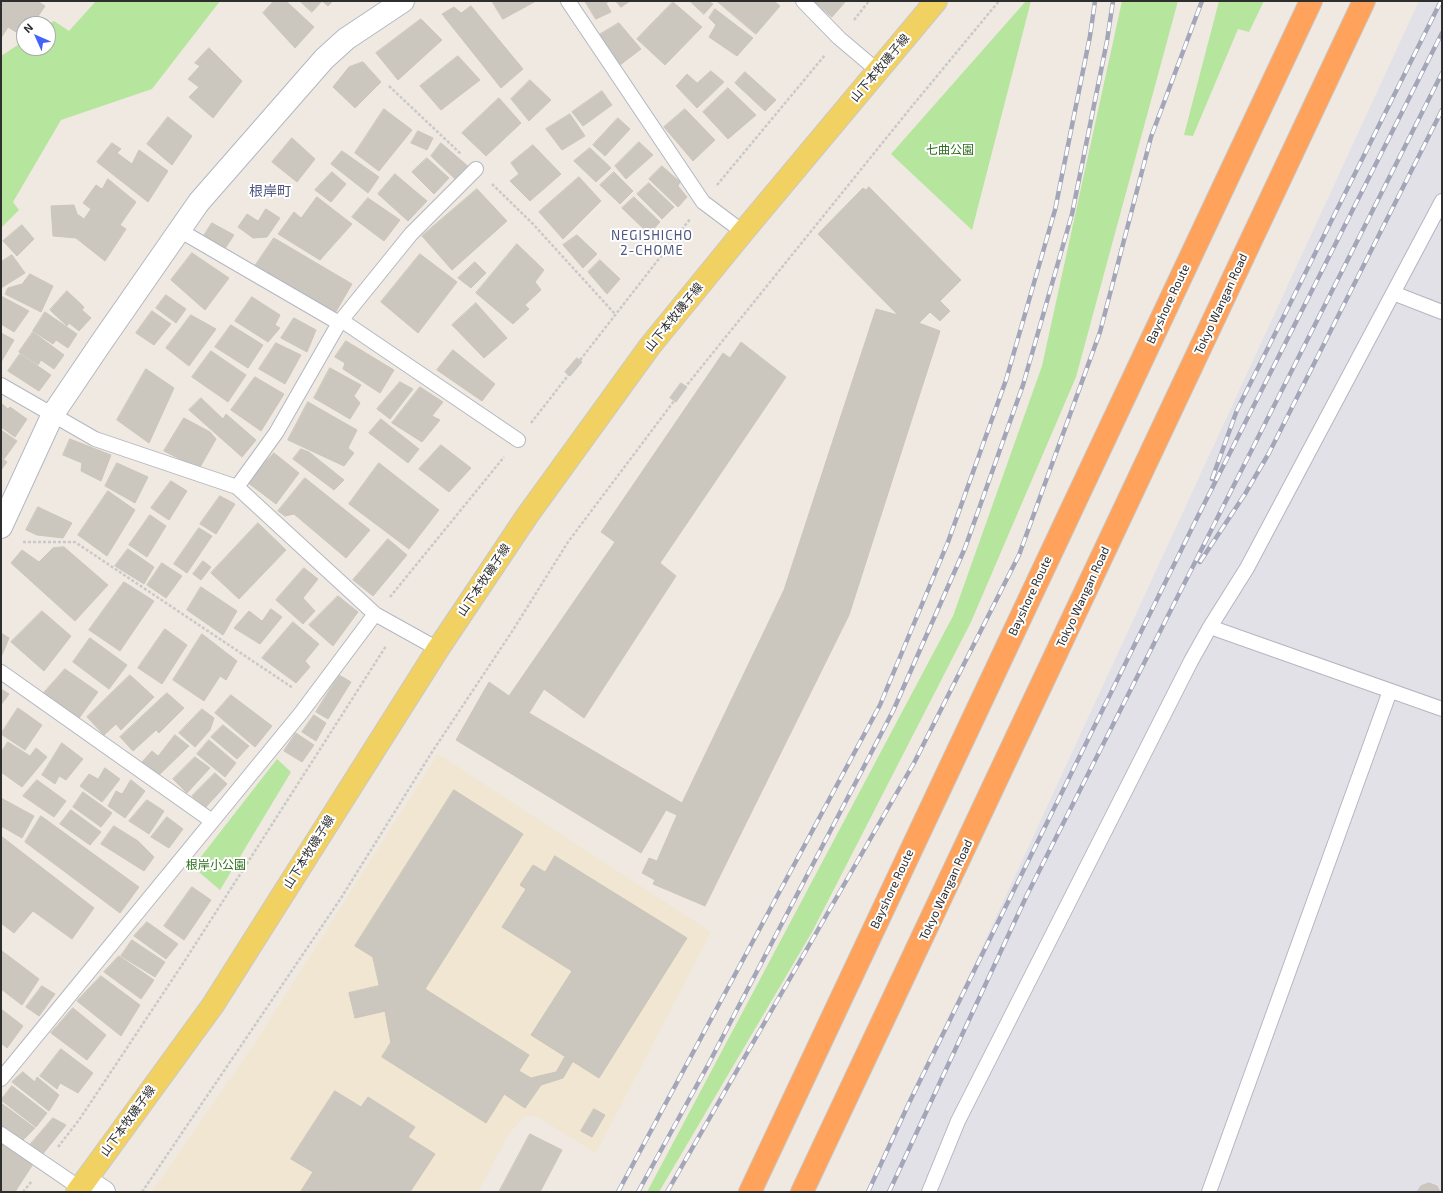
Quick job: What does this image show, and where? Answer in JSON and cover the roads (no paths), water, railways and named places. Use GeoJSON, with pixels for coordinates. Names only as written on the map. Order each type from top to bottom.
{"type":"FeatureCollection","features":[{"type":"Feature","properties":{"kind":"highway","name":"Bayshore Route"},"geometry":{"type":"LineString","coordinates":[[750,1192],[1310,1]]}},
{"type":"Feature","properties":{"kind":"highway"},"geometry":{"type":"LineString","coordinates":[[760,1192],[1318,1]]}},
{"type":"Feature","properties":{"kind":"highway","name":"Tokyo Wangan Road"},"geometry":{"type":"LineString","coordinates":[[802,1192],[1364,1]]}},
{"type":"Feature","properties":{"kind":"highway"},"geometry":{"type":"LineString","coordinates":[[812,1192],[1372,1]]}},
{"type":"Feature","properties":{"kind":"main road","name":"山下本牧磯子線"},"geometry":{"type":"LineString","coordinates":[[81,1187],[213,1005],[438,648],[527,516],[650,346],[936,1]]}},
{"type":"Feature","properties":{"kind":"street"},"geometry":{"type":"LineString","coordinates":[[1,527],[54,414],[199,202],[324,60],[346,39],[403,1]]}},
{"type":"Feature","properties":{"kind":"street"},"geometry":{"type":"LineString","coordinates":[[81,1187],[104,1192]]}},
{"type":"Feature","properties":{"kind":"lane"},"geometry":{"type":"LineString","coordinates":[[568,1],[703,202],[743,232]]}},
{"type":"Feature","properties":{"kind":"lane"},"geometry":{"type":"LineString","coordinates":[[803,1],[839,38],[878,71]]}},
{"type":"Feature","properties":{"kind":"lane"},"geometry":{"type":"LineString","coordinates":[[237,487],[276,434],[338,323],[411,234],[476,169]]}},
{"type":"Feature","properties":{"kind":"lane"},"geometry":{"type":"LineString","coordinates":[[929,1192],[958,1121],[1191,661],[1210,627],[1247,568],[1393,293],[1438,219],[1442,201]]}},
{"type":"Feature","properties":{"kind":"lane"},"geometry":{"type":"LineString","coordinates":[[179,230],[338,323],[344,322],[518,440]]}},
{"type":"Feature","properties":{"kind":"lane"},"geometry":{"type":"LineString","coordinates":[[1393,293],[1442,312]]}},
{"type":"Feature","properties":{"kind":"lane"},"geometry":{"type":"LineString","coordinates":[[1,385],[54,414],[95,439],[237,487],[375,614],[438,648]]}},
{"type":"Feature","properties":{"kind":"lane"},"geometry":{"type":"LineString","coordinates":[[1,1079],[311,700],[375,614]]}},
{"type":"Feature","properties":{"kind":"lane"},"geometry":{"type":"LineString","coordinates":[[1210,627],[1442,709]]}},
{"type":"Feature","properties":{"kind":"lane"},"geometry":{"type":"LineString","coordinates":[[1,672],[212,821]]}},
{"type":"Feature","properties":{"kind":"lane"},"geometry":{"type":"LineString","coordinates":[[1209,1192],[1390,690]]}},
{"type":"Feature","properties":{"kind":"lane"},"geometry":{"type":"LineString","coordinates":[[1,1134],[45,1165],[81,1187]]}},
{"type":"Feature","properties":{"kind":"railway"},"geometry":{"type":"LineString","coordinates":[[618,1192],[880,705],[948,542],[1006,380],[1055,210],[1090,36],[1095,1]]}},
{"type":"Feature","properties":{"kind":"railway"},"geometry":{"type":"LineString","coordinates":[[638,1192],[708,1065],[893,711],[965,548],[1023,385],[1072,214],[1107,41],[1113,1]]}},
{"type":"Feature","properties":{"kind":"railway"},"geometry":{"type":"LineString","coordinates":[[667,1192],[914,763],[1019,555],[1100,332],[1151,137],[1202,1]]}},
{"type":"Feature","properties":{"kind":"railway"},"geometry":{"type":"LineString","coordinates":[[1212,479],[1237,410],[1441,1]]}},
{"type":"Feature","properties":{"kind":"railway"},"geometry":{"type":"LineString","coordinates":[[868,1192],[909,1103],[1195,522],[1442,33]]}},
{"type":"Feature","properties":{"kind":"railway"},"geometry":{"type":"LineString","coordinates":[[889,1192],[1027,895],[1442,73]]}},
{"type":"Feature","properties":{"kind":"railway"},"geometry":{"type":"LineString","coordinates":[[1200,562],[1245,494],[1269,453],[1442,110]]}},
{"type":"Feature","properties":{"kind":"district","name":"根岸町"},"geometry":{"type":"Point","coordinates":[270,191]}},
{"type":"Feature","properties":{"kind":"district","name":"NEGISHICHO 2-CHOME"},"geometry":{"type":"Point","coordinates":[652,244]}},
{"type":"Feature","properties":{"kind":"park label","name":"七曲公園"},"geometry":{"type":"Point","coordinates":[950,150]}},
{"type":"Feature","properties":{"kind":"park label","name":"根岸小公園"},"geometry":{"type":"Point","coordinates":[216,865]}}]}
